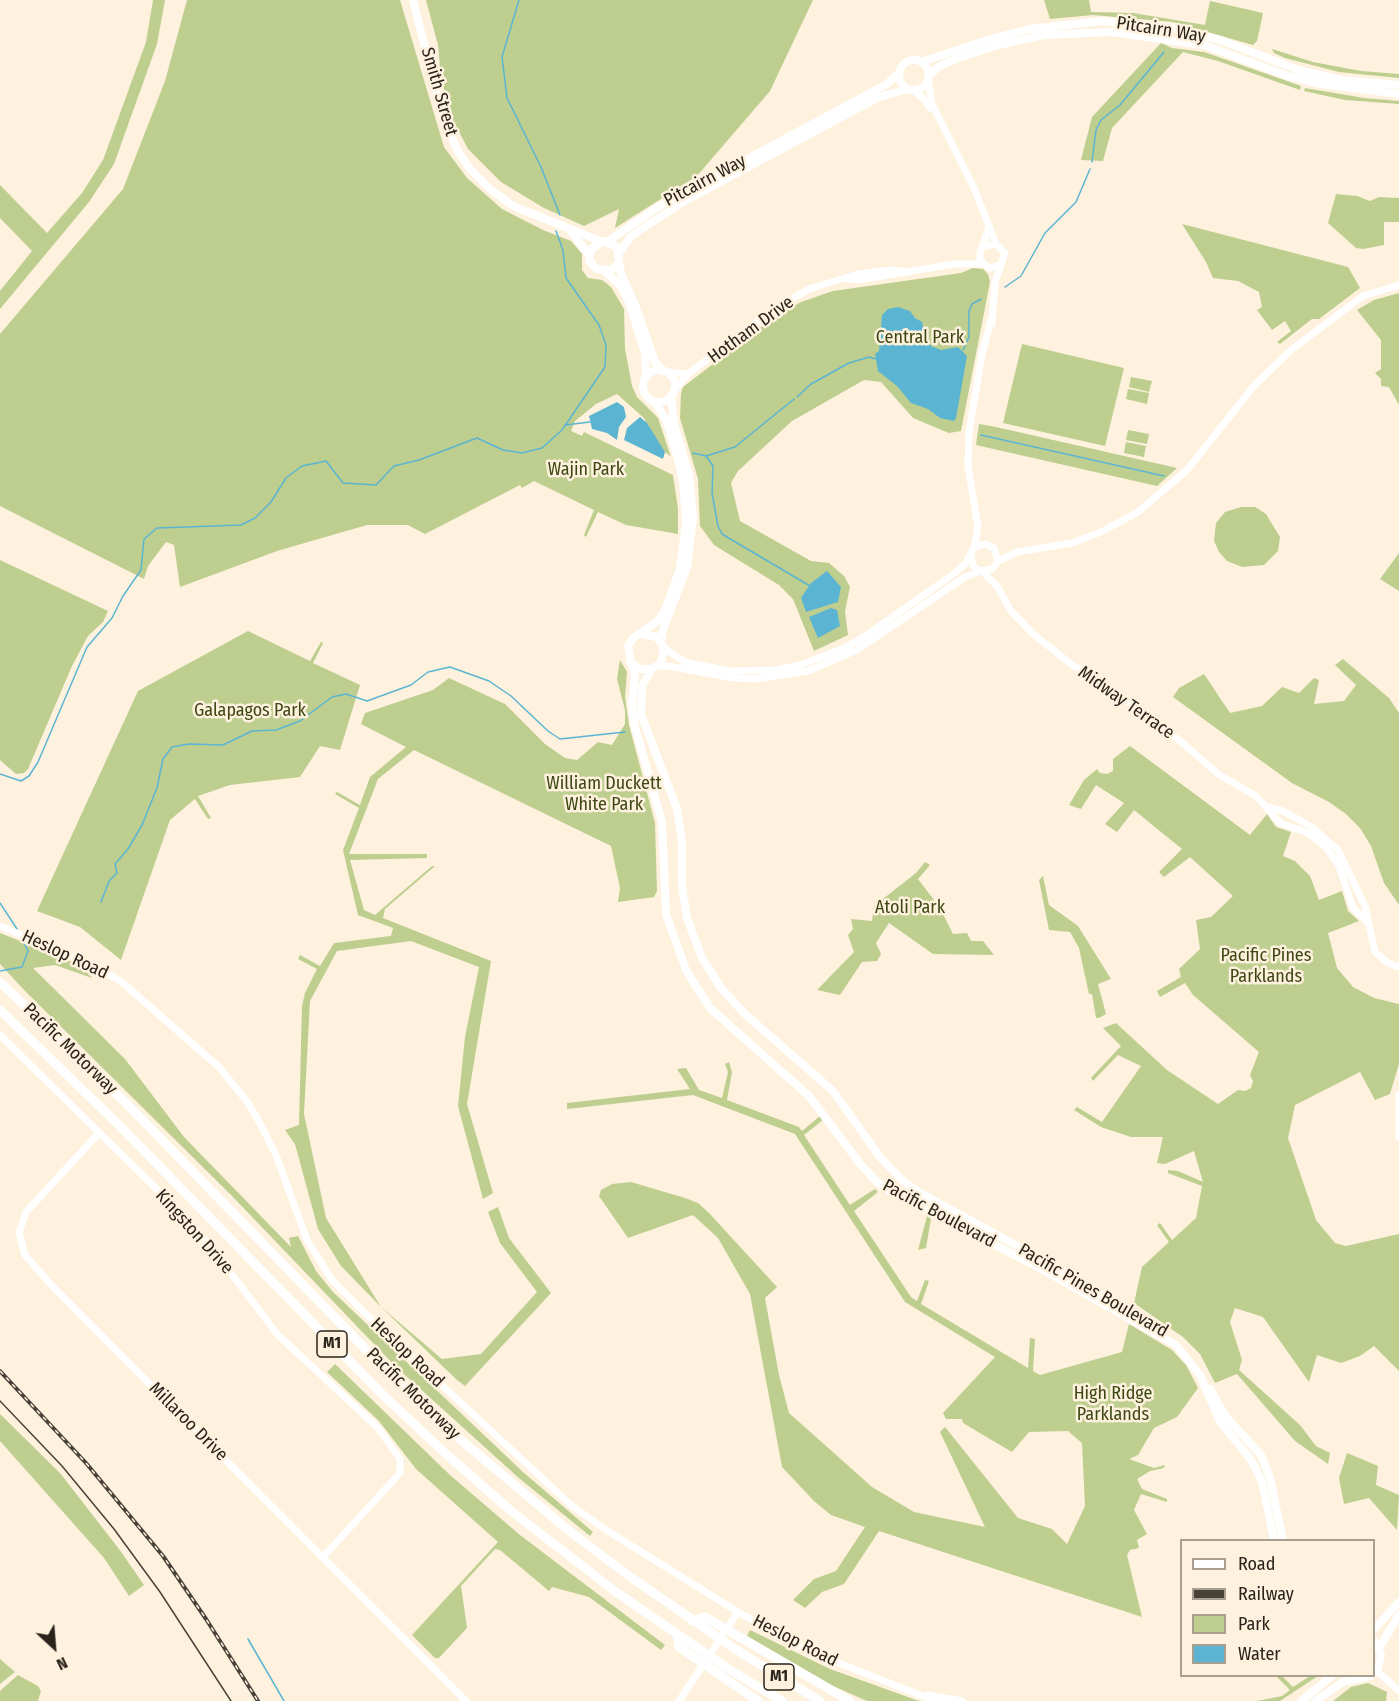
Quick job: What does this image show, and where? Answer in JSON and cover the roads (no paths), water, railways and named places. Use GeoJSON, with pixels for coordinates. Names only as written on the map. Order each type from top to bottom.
{"type":"FeatureCollection","features":[{"type":"Feature","properties":{"kind":"highway","name":"Pacific Motorway"},"geometry":{"type":"LineString","coordinates":[[0,982],[180,1158],[382,1366],[454,1434],[575,1536],[692,1621],[820,1701]]}},
{"type":"Feature","properties":{"kind":"highway","name":"Pacific Motorway"},"geometry":{"type":"LineString","coordinates":[[0,1010],[129,1135],[421,1431],[555,1546],[677,1635],[691,1650],[727,1668],[782,1701]]}},
{"type":"Feature","properties":{"kind":"highway"},"geometry":{"type":"LineString","coordinates":[[692,1621],[705,1617],[850,1701]]}},
{"type":"Feature","properties":{"kind":"highway"},"geometry":{"type":"LineString","coordinates":[[691,1650],[721,1676],[758,1701]]}},
{"type":"Feature","properties":{"kind":"main road","name":"Smith Street"},"geometry":{"type":"LineString","coordinates":[[413,0],[443,119],[464,161],[484,184],[513,206],[570,230],[604,241]]}},
{"type":"Feature","properties":{"kind":"main road","name":"Pitcairn Way"},"geometry":{"type":"LineString","coordinates":[[921,62],[990,39],[1029,29],[1113,22],[1173,28],[1321,75],[1367,83],[1399,85]]}},
{"type":"Feature","properties":{"kind":"main road","name":"Pitcairn Way"},"geometry":{"type":"LineString","coordinates":[[929,77],[948,63],[998,45],[1044,35],[1111,32],[1204,45],[1288,76],[1321,84],[1399,94]]}},
{"type":"Feature","properties":{"kind":"main road"},"geometry":{"type":"LineString","coordinates":[[908,62],[921,62],[929,77],[924,86],[910,90],[901,82],[899,73],[908,62]]}},
{"type":"Feature","properties":{"kind":"main road","name":"Pitcairn Way"},"geometry":{"type":"LineString","coordinates":[[604,241],[618,236],[657,207],[887,84],[899,73]]}},
{"type":"Feature","properties":{"kind":"main road","name":"Pitcairn Way"},"geometry":{"type":"LineString","coordinates":[[620,252],[631,236],[683,202],[879,97],[910,90]]}},
{"type":"Feature","properties":{"kind":"main road","name":"Smith Street"},"geometry":{"type":"LineString","coordinates":[[570,230],[589,255]]}},
{"type":"Feature","properties":{"kind":"main road"},"geometry":{"type":"LineString","coordinates":[[604,241],[620,252],[619,262],[651,353],[664,372],[673,380],[674,424],[689,475],[693,517],[687,567],[663,630],[663,658],[655,668],[640,669],[631,663],[628,646],[633,638],[658,621],[672,593],[680,569],[686,522],[680,466],[666,420],[655,402],[644,392],[645,353],[629,303],[620,285],[606,272],[592,265],[589,255],[594,244],[604,241]]}},
{"type":"Feature","properties":{"kind":"main road"},"geometry":{"type":"LineString","coordinates":[[606,272],[619,262]]}},
{"type":"Feature","properties":{"kind":"main road"},"geometry":{"type":"LineString","coordinates":[[646,377],[654,371],[664,372]]}},
{"type":"Feature","properties":{"kind":"main road"},"geometry":{"type":"LineString","coordinates":[[655,402],[664,401],[673,393]]}},
{"type":"Feature","properties":{"kind":"main road"},"geometry":{"type":"LineString","coordinates":[[641,634],[653,634],[663,644]]}},
{"type":"Feature","properties":{"kind":"main road","name":"Pacific Boulevard"},"geometry":{"type":"LineString","coordinates":[[631,663],[635,674],[632,704],[634,723],[662,822],[666,914],[686,970],[710,1008],[809,1096],[861,1165],[877,1182],[891,1192],[1053,1275],[1176,1345],[1200,1376],[1220,1422],[1256,1469],[1262,1482],[1274,1539]]}},
{"type":"Feature","properties":{"kind":"main road","name":"Pacific Pines Boulevard"},"geometry":{"type":"LineString","coordinates":[[655,668],[642,686],[641,714],[678,809],[682,843],[682,885],[687,918],[702,958],[721,988],[745,1014],[834,1091],[880,1157],[902,1180],[1169,1335],[1193,1356],[1220,1407],[1256,1448],[1264,1461],[1270,1478],[1283,1539]]}},
{"type":"Feature","properties":{"kind":"main road"},"geometry":{"type":"LineString","coordinates":[[1375,1628],[1399,1602]]}},
{"type":"Feature","properties":{"kind":"main road"},"geometry":{"type":"LineString","coordinates":[[1375,1670],[1381,1660],[1376,1645],[1399,1615]]}},
{"type":"Feature","properties":{"kind":"main road"},"geometry":{"type":"LineString","coordinates":[[1301,1701],[1331,1677]]}},
{"type":"Feature","properties":{"kind":"main road"},"geometry":{"type":"LineString","coordinates":[[1315,1701],[1343,1682],[1355,1677]]}},
{"type":"Feature","properties":{"kind":"street"},"geometry":{"type":"LineString","coordinates":[[929,77],[932,104],[942,128]]}},
{"type":"Feature","properties":{"kind":"street"},"geometry":{"type":"LineString","coordinates":[[663,644],[685,662],[729,670],[776,670],[800,665],[845,648],[865,636],[955,573],[966,562],[972,551],[978,527],[968,466],[968,441],[991,320],[995,282],[1005,253],[996,244],[988,229],[974,188],[942,128],[925,100],[910,90]]}},
{"type":"Feature","properties":{"kind":"street"},"geometry":{"type":"LineString","coordinates":[[988,229],[982,249],[986,266],[995,282]]}},
{"type":"Feature","properties":{"kind":"street","name":"Hotham Drive"},"geometry":{"type":"LineString","coordinates":[[954,264],[996,244]]}},
{"type":"Feature","properties":{"kind":"street","name":"Hotham Drive"},"geometry":{"type":"LineString","coordinates":[[673,393],[688,374],[774,309],[818,285],[954,264],[1001,265]]}},
{"type":"Feature","properties":{"kind":"street"},"geometry":{"type":"LineString","coordinates":[[972,551],[981,544],[1017,552],[1072,543],[1101,532],[1138,512],[1187,470],[1253,387],[1291,350],[1363,296],[1399,285]]}},
{"type":"Feature","properties":{"kind":"street","name":"Hotham Drive"},"geometry":{"type":"LineString","coordinates":[[664,372],[688,374]]}},
{"type":"Feature","properties":{"kind":"street"},"geometry":{"type":"LineString","coordinates":[[978,527],[992,547],[997,564]]}},
{"type":"Feature","properties":{"kind":"street"},"geometry":{"type":"LineString","coordinates":[[972,551],[973,566],[982,572]]}},
{"type":"Feature","properties":{"kind":"street"},"geometry":{"type":"LineString","coordinates":[[655,668],[668,666],[734,678],[756,679],[808,671],[857,650],[964,577],[982,572],[1017,552]]}},
{"type":"Feature","properties":{"kind":"street","name":"Midway Terrace"},"geometry":{"type":"LineString","coordinates":[[997,564],[997,586]]}},
{"type":"Feature","properties":{"kind":"street","name":"Midway Terrace"},"geometry":{"type":"LineString","coordinates":[[982,572],[997,586],[1011,611],[1034,634],[1075,667],[1088,672],[1184,744],[1218,774],[1256,796],[1280,823],[1308,834],[1325,846],[1339,866],[1353,908],[1368,923]]}},
{"type":"Feature","properties":{"kind":"street","name":"Midway Terrace"},"geometry":{"type":"LineString","coordinates":[[1268,807],[1283,811],[1312,827],[1338,850],[1356,891],[1364,903],[1378,956],[1399,967]]}},
{"type":"Feature","properties":{"kind":"street","name":"Heslop Road"},"geometry":{"type":"LineString","coordinates":[[0,926],[97,967],[123,983],[202,1051],[233,1083],[248,1103],[270,1142],[307,1240],[332,1280],[361,1310],[571,1505],[603,1528],[738,1612],[811,1652],[934,1701]]}},
{"type":"Feature","properties":{"kind":"street","name":"Kingston Drive"},"geometry":{"type":"LineString","coordinates":[[0,1035],[207,1242],[255,1308],[286,1344],[378,1428],[402,1464],[400,1473],[323,1557]]}},
{"type":"Feature","properties":{"kind":"street"},"geometry":{"type":"LineString","coordinates":[[1399,1094],[1399,1138]]}},
{"type":"Feature","properties":{"kind":"street","name":"Millaroo Drive"},"geometry":{"type":"LineString","coordinates":[[99,1132],[26,1212],[19,1233],[25,1255],[61,1295],[466,1699]]}},
{"type":"Feature","properties":{"kind":"street"},"geometry":{"type":"LineString","coordinates":[[679,1701],[738,1612]]}},
{"type":"Feature","properties":{"kind":"street"},"geometry":{"type":"LineString","coordinates":[[1375,1674],[1399,1691]]}},
{"type":"Feature","properties":{"kind":"street","name":"Heslop Road"},"geometry":{"type":"LineString","coordinates":[[910,1692],[962,1701]]}},
{"type":"Feature","properties":{"kind":"water"},"geometry":{"type":"Polygon","coordinates":[[[898,307],[910,311],[922,322],[925,338],[931,346],[941,350],[958,347],[967,356],[954,421],[940,418],[928,409],[911,403],[897,386],[878,371],[875,354],[879,351],[882,315],[888,309],[898,307]]]}},
{"type":"Feature","properties":{"kind":"water"},"geometry":{"type":"Polygon","coordinates":[[[617,402],[624,407],[626,417],[619,427],[617,440],[607,433],[592,429],[589,416],[617,402]]]}},
{"type":"Feature","properties":{"kind":"water"},"geometry":{"type":"Polygon","coordinates":[[[640,417],[647,423],[665,452],[663,459],[624,440],[627,428],[640,417]]]}},
{"type":"Feature","properties":{"kind":"water"},"geometry":{"type":"Polygon","coordinates":[[[827,571],[841,587],[838,602],[806,612],[801,598],[811,583],[827,571]]]}},
{"type":"Feature","properties":{"kind":"water"},"geometry":{"type":"Polygon","coordinates":[[[831,608],[837,610],[840,626],[818,638],[809,617],[831,608]]]}},
{"type":"Feature","properties":{"kind":"waterway"},"geometry":{"type":"LineString","coordinates":[[519,0],[502,57],[507,98],[541,167],[560,215]]}},
{"type":"Feature","properties":{"kind":"waterway"},"geometry":{"type":"LineString","coordinates":[[1092,162],[1096,130],[1101,120],[1120,105],[1164,52]]}},
{"type":"Feature","properties":{"kind":"waterway"},"geometry":{"type":"LineString","coordinates":[[1005,287],[1021,276],[1045,233],[1076,202],[1090,169]]}},
{"type":"Feature","properties":{"kind":"waterway"},"geometry":{"type":"LineString","coordinates":[[0,774],[21,781],[29,776],[38,762],[87,647],[112,618],[123,596],[141,570],[144,539],[157,528],[241,525],[255,518],[271,502],[286,478],[302,466],[326,461],[343,483],[376,485],[394,466],[419,460],[477,438],[503,450],[522,453],[542,448],[562,430],[605,367],[606,345],[599,325],[566,278],[563,250],[556,231]]}},
{"type":"Feature","properties":{"kind":"waterway"},"geometry":{"type":"LineString","coordinates":[[963,350],[969,337],[969,311],[972,304],[981,299]]}},
{"type":"Feature","properties":{"kind":"waterway"},"geometry":{"type":"LineString","coordinates":[[797,397],[811,384],[849,363],[869,357],[876,359]]}},
{"type":"Feature","properties":{"kind":"waterway"},"geometry":{"type":"LineString","coordinates":[[693,453],[706,456],[735,447],[794,399]]}},
{"type":"Feature","properties":{"kind":"waterway"},"geometry":{"type":"LineString","coordinates":[[565,425],[590,422]]}},
{"type":"Feature","properties":{"kind":"waterway"},"geometry":{"type":"LineString","coordinates":[[981,435],[1164,476]]}},
{"type":"Feature","properties":{"kind":"waterway"},"geometry":{"type":"LineString","coordinates":[[706,456],[713,466],[712,493],[718,526],[722,534],[810,586]]}},
{"type":"Feature","properties":{"kind":"waterway"},"geometry":{"type":"LineString","coordinates":[[101,902],[109,881],[117,873],[115,864],[128,849],[142,825],[157,788],[163,759],[172,747],[189,744],[223,745],[252,731],[276,730],[300,721],[332,697],[346,694],[367,701],[411,685],[428,672],[450,667],[489,681],[511,696],[548,731],[560,739],[625,732]]}},
{"type":"Feature","properties":{"kind":"waterway"},"geometry":{"type":"LineString","coordinates":[[0,903],[17,929]]}},
{"type":"Feature","properties":{"kind":"waterway"},"geometry":{"type":"LineString","coordinates":[[0,971],[22,967],[28,951],[22,939]]}},
{"type":"Feature","properties":{"kind":"waterway"},"geometry":{"type":"LineString","coordinates":[[248,1639],[284,1701]]}},
{"type":"Feature","properties":{"kind":"tram line"},"geometry":{"type":"LineString","coordinates":[[0,1401],[62,1466],[114,1529],[160,1592],[231,1701]]}},
{"type":"Feature","properties":{"kind":"railway"},"geometry":{"type":"LineString","coordinates":[[0,1371],[86,1463],[163,1556],[258,1701]]}},
{"type":"Feature","properties":{"kind":"park label","name":"Central Park"},"geometry":{"type":"Point","coordinates":[920,338]}},
{"type":"Feature","properties":{"kind":"park label","name":"Wajin Park"},"geometry":{"type":"Point","coordinates":[586,470]}},
{"type":"Feature","properties":{"kind":"park label","name":"Galapagos Park"},"geometry":{"type":"Point","coordinates":[250,711]}},
{"type":"Feature","properties":{"kind":"park label","name":"William Duckett White Park"},"geometry":{"type":"Point","coordinates":[604,794]}},
{"type":"Feature","properties":{"kind":"park label","name":"Atoli Park"},"geometry":{"type":"Point","coordinates":[910,908]}},
{"type":"Feature","properties":{"kind":"park label","name":"Pacific Pines Parklands"},"geometry":{"type":"Point","coordinates":[1266,966]}},
{"type":"Feature","properties":{"kind":"park label","name":"High Ridge Parklands"},"geometry":{"type":"Point","coordinates":[1113,1404]}}]}
